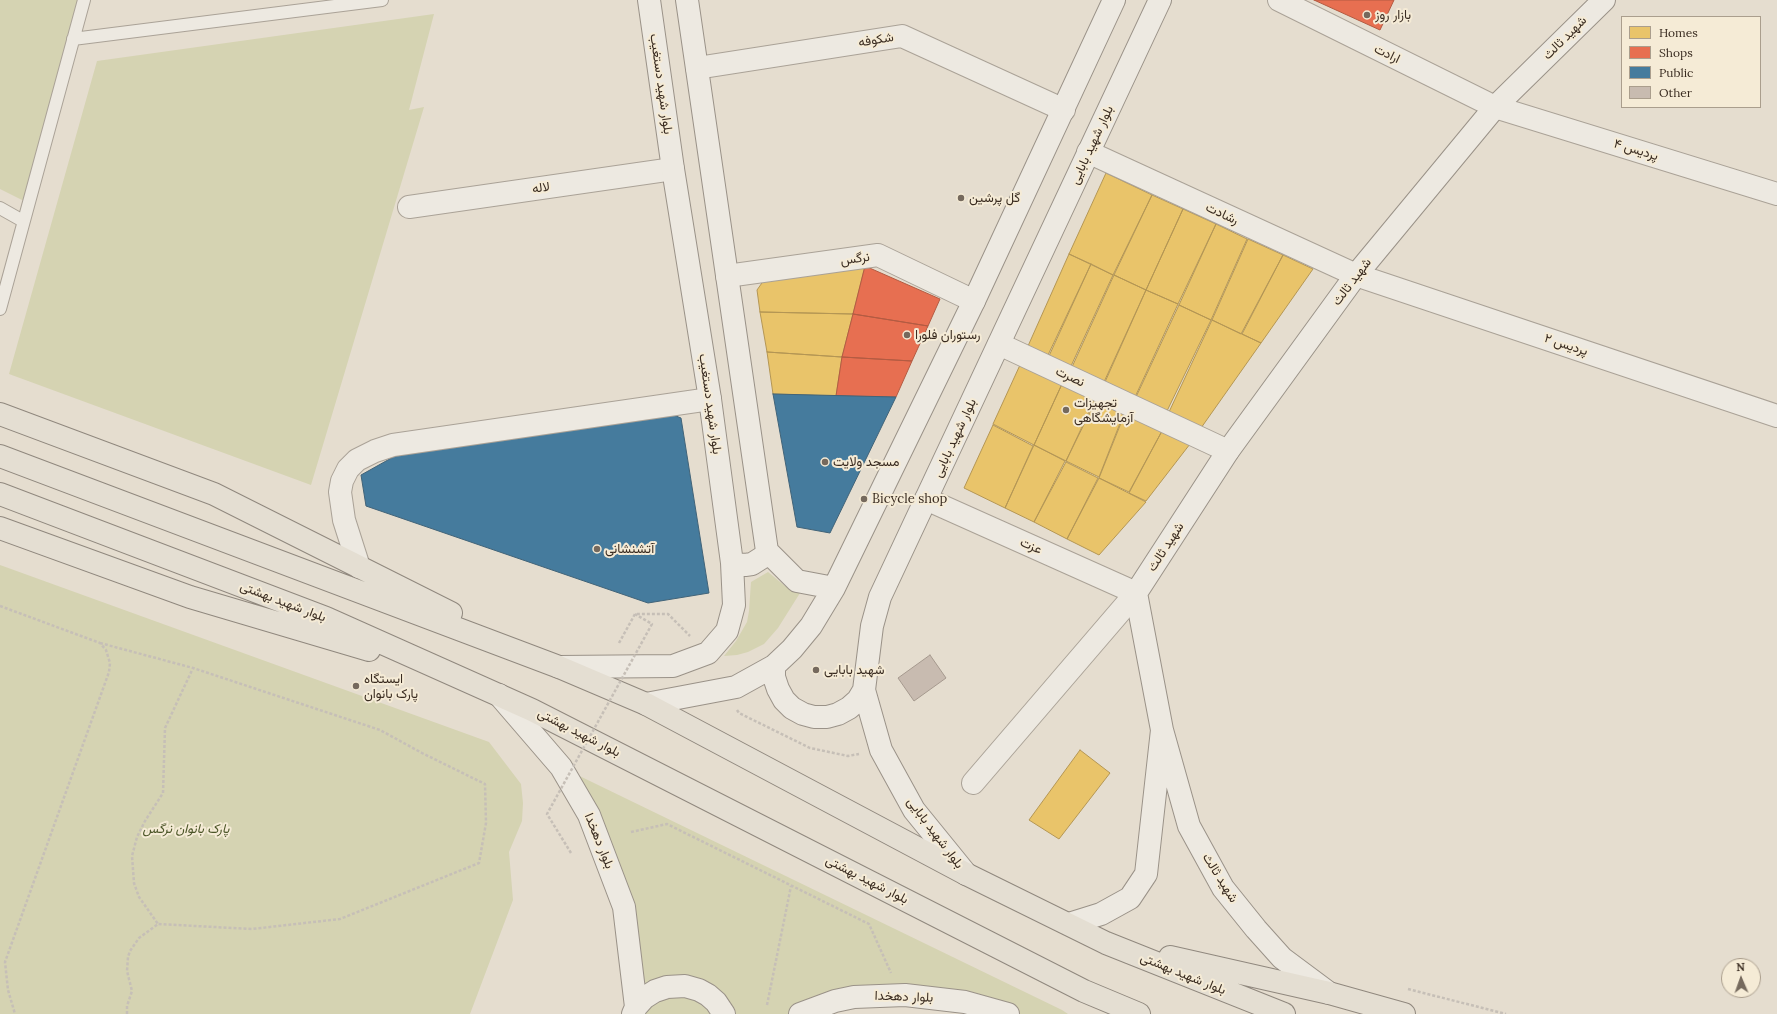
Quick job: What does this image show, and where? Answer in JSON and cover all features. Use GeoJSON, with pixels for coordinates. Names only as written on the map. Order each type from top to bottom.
{"type":"FeatureCollection","features":[{"type":"Feature","properties":{"kind":"main road"},"geometry":{"type":"LineString","coordinates":[[0,414],[214,494],[559,667]]}},
{"type":"Feature","properties":{"kind":"main road","name":"بلوار شهید بهشتی"},"geometry":{"type":"LineString","coordinates":[[0,456],[559,667],[646,704],[966,874],[1106,942],[1284,1014]]}},
{"type":"Feature","properties":{"kind":"main road","name":"بلوار شهید بهشتی"},"geometry":{"type":"LineString","coordinates":[[0,494],[326,618],[532,710],[1084,991],[1138,1014]]}},
{"type":"Feature","properties":{"kind":"main road"},"geometry":{"type":"LineString","coordinates":[[0,528],[190,597],[447,673]]}},
{"type":"Feature","properties":{"kind":"main road"},"geometry":{"type":"LineString","coordinates":[[1106,942],[1329,994],[1404,1014]]}},
{"type":"Feature","properties":{"kind":"street","name":"بلوار شهید دستغیب"},"geometry":{"type":"LineString","coordinates":[[559,667],[673,666],[708,653],[727,631],[734,605],[732,563],[710,399],[673,169],[649,0]]}},
{"type":"Feature","properties":{"kind":"street"},"geometry":{"type":"LineString","coordinates":[[688,0],[767,551],[797,581],[834,588]]}},
{"type":"Feature","properties":{"kind":"street"},"geometry":{"type":"LineString","coordinates":[[646,704],[736,686],[774,666],[792,649],[811,626],[834,588],[974,301],[1114,0]]}},
{"type":"Feature","properties":{"kind":"street","name":"بلوار شهید بابایی"},"geometry":{"type":"LineString","coordinates":[[966,874],[910,804],[881,750],[864,690],[872,626],[880,597],[1160,0]]}},
{"type":"Feature","properties":{"kind":"street","name":"ارادت"},"geometry":{"type":"LineString","coordinates":[[1279,0],[1495,107]]}},
{"type":"Feature","properties":{"kind":"street","name":"شهید ثالث"},"geometry":{"type":"LineString","coordinates":[[973,783],[1136,593],[1228,451],[1356,275],[1495,107],[1604,0]]}},
{"type":"Feature","properties":{"kind":"street","name":"شکوفه"},"geometry":{"type":"LineString","coordinates":[[697,68],[902,36],[1064,110]]}},
{"type":"Feature","properties":{"kind":"street","name":"پردیس ۴"},"geometry":{"type":"LineString","coordinates":[[1495,107],[1777,194]]}},
{"type":"Feature","properties":{"kind":"street","name":"رشادت"},"geometry":{"type":"LineString","coordinates":[[1088,152],[1356,275]]}},
{"type":"Feature","properties":{"kind":"street","name":"لاله"},"geometry":{"type":"LineString","coordinates":[[409,207],[673,169]]}},
{"type":"Feature","properties":{"kind":"street","name":"نرگس"},"geometry":{"type":"LineString","coordinates":[[727,276],[878,256],[974,301]]}},
{"type":"Feature","properties":{"kind":"street","name":"پردیس ۲"},"geometry":{"type":"LineString","coordinates":[[1356,275],[1777,416]]}},
{"type":"Feature","properties":{"kind":"street","name":"نصرت"},"geometry":{"type":"LineString","coordinates":[[999,344],[1228,451]]}},
{"type":"Feature","properties":{"kind":"street"},"geometry":{"type":"LineString","coordinates":[[360,567],[344,520],[340,492],[342,481],[348,469],[357,460],[375,451],[393,445],[710,399]]}},
{"type":"Feature","properties":{"kind":"street","name":"عزت"},"geometry":{"type":"LineString","coordinates":[[926,499],[1136,593]]}},
{"type":"Feature","properties":{"kind":"street"},"geometry":{"type":"LineString","coordinates":[[732,563],[745,565],[752,564],[763,557],[767,551]]}},
{"type":"Feature","properties":{"kind":"street","name":"شهید ثالث"},"geometry":{"type":"LineString","coordinates":[[1136,593],[1162,730],[1189,826],[1223,888],[1256,929],[1282,958],[1329,994]]}},
{"type":"Feature","properties":{"kind":"street"},"geometry":{"type":"LineString","coordinates":[[774,666],[774,678],[784,700],[792,708],[803,714],[814,717],[827,717],[838,714],[849,708],[858,700],[864,690]]}},
{"type":"Feature","properties":{"kind":"street","name":"بلوار دهخدا"},"geometry":{"type":"LineString","coordinates":[[499,695],[561,767],[589,815],[624,907],[635,1011]]}},
{"type":"Feature","properties":{"kind":"street","name":"شهید ثالث"},"geometry":{"type":"LineString","coordinates":[[1069,924],[1101,914],[1130,898],[1146,874],[1162,730]]}},
{"type":"Feature","properties":{"kind":"street"},"geometry":{"type":"LineString","coordinates":[[635,1011],[644,998],[655,991],[667,987],[685,986],[699,990],[708,995],[716,1002],[724,1014]]}},
{"type":"Feature","properties":{"kind":"street","name":"بلوار دهخدا"},"geometry":{"type":"LineString","coordinates":[[800,1014],[835,1001],[854,997],[905,995],[965,1002],[1008,1014]]}},
{"type":"Feature","properties":{"kind":"lane"},"geometry":{"type":"LineString","coordinates":[[0,309],[84,0]]}},
{"type":"Feature","properties":{"kind":"lane"},"geometry":{"type":"LineString","coordinates":[[73,39],[382,0]]}},
{"type":"Feature","properties":{"kind":"lane"},"geometry":{"type":"LineString","coordinates":[[0,208],[23,221]]}},
{"type":"Feature","properties":{"kind":"path"},"geometry":{"type":"LineString","coordinates":[[0,606],[100,643],[193,668],[380,730],[422,753],[485,784],[486,823],[479,863],[340,919],[252,930],[158,924],[139,938],[130,951],[127,971],[132,991],[127,1014]]}},
{"type":"Feature","properties":{"kind":"path"},"geometry":{"type":"LineString","coordinates":[[572,853],[547,814],[652,624],[635,614],[607,666]]}},
{"type":"Feature","properties":{"kind":"path"},"geometry":{"type":"LineString","coordinates":[[15,1014],[8,990],[4,962],[109,672],[109,659],[106,650],[100,643]]}},
{"type":"Feature","properties":{"kind":"path"},"geometry":{"type":"LineString","coordinates":[[158,924],[139,897],[134,883],[132,856],[145,821],[163,793],[165,728],[193,668]]}},
{"type":"Feature","properties":{"kind":"path"},"geometry":{"type":"LineString","coordinates":[[631,832],[667,824],[869,924],[893,977]]}},
{"type":"Feature","properties":{"kind":"path"},"geometry":{"type":"LineString","coordinates":[[767,1005],[791,886]]}},
{"type":"Feature","properties":{"kind":"green space"},"geometry":{"type":"Polygon","coordinates":[[[0,0],[80,0],[24,201],[0,189],[0,0]]]}},
{"type":"Feature","properties":{"kind":"green space"},"geometry":{"type":"Polygon","coordinates":[[[434,14],[409,110],[424,107],[311,485],[9,374],[97,61],[434,14]]]}},
{"type":"Feature","properties":{"kind":"green space","name":"پارک بانوان نرگس"},"geometry":{"type":"Polygon","coordinates":[[[0,565],[489,742],[521,784],[523,803],[522,821],[509,852],[513,900],[470,1014],[0,1014],[0,565]]]}},
{"type":"Feature","properties":{"kind":"green space"},"geometry":{"type":"Polygon","coordinates":[[[768,572],[785,586],[800,593],[778,628],[764,644],[748,652],[724,656],[736,641],[747,622],[751,582],[768,572]]]}},
{"type":"Feature","properties":{"kind":"green space"},"geometry":{"type":"Polygon","coordinates":[[[561,767],[1068,1014],[1008,1014],[938,998],[800,1014],[633,1014],[624,907],[561,767]]]}},
{"type":"Feature","properties":{"kind":"building: Homes"},"geometry":{"type":"Polygon","coordinates":[[[1106,173],[1152,195],[1113,275],[1069,254],[1106,173]]]}},
{"type":"Feature","properties":{"kind":"building: Homes"},"geometry":{"type":"Polygon","coordinates":[[[1152,195],[1183,209],[1146,290],[1114,275],[1152,195]]]}},
{"type":"Feature","properties":{"kind":"building: Homes"},"geometry":{"type":"Polygon","coordinates":[[[1183,209],[1216,224],[1178,304],[1146,290],[1183,209]]]}},
{"type":"Feature","properties":{"kind":"building: Homes"},"geometry":{"type":"Polygon","coordinates":[[[1216,224],[1247,239],[1211,320],[1179,305],[1216,224]]]}},
{"type":"Feature","properties":{"kind":"building: Homes"},"geometry":{"type":"Polygon","coordinates":[[[1248,239],[1283,255],[1241,334],[1212,320],[1248,239]]]}},
{"type":"Feature","properties":{"kind":"building: Homes"},"geometry":{"type":"Polygon","coordinates":[[[1069,254],[1091,264],[1048,355],[1028,346],[1069,254]]]}},
{"type":"Feature","properties":{"kind":"building: Homes"},"geometry":{"type":"Polygon","coordinates":[[[1283,255],[1313,269],[1261,343],[1242,334],[1283,255]]]}},
{"type":"Feature","properties":{"kind":"building: Homes"},"geometry":{"type":"Polygon","coordinates":[[[1091,264],[1113,275],[1071,366],[1049,356],[1091,264]]]}},
{"type":"Feature","properties":{"kind":"building: Homes"},"geometry":{"type":"Polygon","coordinates":[[[865,266],[853,314],[760,312],[757,290],[764,280],[865,266]]]}},
{"type":"Feature","properties":{"kind":"building: Homes"},"geometry":{"type":"Polygon","coordinates":[[[1114,275],[1146,290],[1104,382],[1072,367],[1114,275]]]}},
{"type":"Feature","properties":{"kind":"building: Homes"},"geometry":{"type":"Polygon","coordinates":[[[1146,290],[1178,304],[1135,397],[1105,382],[1146,290]]]}},
{"type":"Feature","properties":{"kind":"building: Homes"},"geometry":{"type":"Polygon","coordinates":[[[1179,305],[1211,320],[1167,411],[1136,397],[1179,305]]]}},
{"type":"Feature","properties":{"kind":"building: Homes"},"geometry":{"type":"Polygon","coordinates":[[[760,312],[853,314],[842,357],[767,352],[760,312]]]}},
{"type":"Feature","properties":{"kind":"building: Homes"},"geometry":{"type":"Polygon","coordinates":[[[1212,320],[1261,343],[1201,428],[1169,412],[1212,320]]]}},
{"type":"Feature","properties":{"kind":"building: Homes"},"geometry":{"type":"Polygon","coordinates":[[[767,352],[842,357],[836,396],[773,394],[767,352]]]}},
{"type":"Feature","properties":{"kind":"building: Homes"},"geometry":{"type":"Polygon","coordinates":[[[1020,365],[1062,384],[1034,445],[993,424],[1020,365]]]}},
{"type":"Feature","properties":{"kind":"building: Homes"},"geometry":{"type":"Polygon","coordinates":[[[1062,384],[1095,399],[1066,461],[1034,445],[1062,384]]]}},
{"type":"Feature","properties":{"kind":"building: Homes"},"geometry":{"type":"Polygon","coordinates":[[[1096,400],[1124,413],[1099,477],[1066,461],[1096,400]]]}},
{"type":"Feature","properties":{"kind":"building: Homes"},"geometry":{"type":"Polygon","coordinates":[[[1125,413],[1162,431],[1129,492],[1099,478],[1125,413]]]}},
{"type":"Feature","properties":{"kind":"building: Homes"},"geometry":{"type":"Polygon","coordinates":[[[993,425],[1033,446],[1005,508],[964,488],[993,425]]]}},
{"type":"Feature","properties":{"kind":"building: Homes"},"geometry":{"type":"Polygon","coordinates":[[[1162,431],[1190,444],[1146,501],[1129,493],[1162,431]]]}},
{"type":"Feature","properties":{"kind":"building: Homes"},"geometry":{"type":"Polygon","coordinates":[[[1034,445],[1065,461],[1034,522],[1005,508],[1034,445]]]}},
{"type":"Feature","properties":{"kind":"building: Homes"},"geometry":{"type":"Polygon","coordinates":[[[1066,462],[1098,478],[1067,539],[1034,522],[1066,462]]]}},
{"type":"Feature","properties":{"kind":"building: Homes"},"geometry":{"type":"Polygon","coordinates":[[[1099,478],[1146,502],[1099,555],[1067,539],[1099,478]]]}},
{"type":"Feature","properties":{"kind":"building: Homes"},"geometry":{"type":"Polygon","coordinates":[[[1080,750],[1110,773],[1059,839],[1029,820],[1080,750]]]}},
{"type":"Feature","properties":{"kind":"building: Shops","name":"بازار روز"},"geometry":{"type":"Polygon","coordinates":[[[1314,0],[1394,0],[1380,30],[1314,0]]]}},
{"type":"Feature","properties":{"kind":"building: Shops"},"geometry":{"type":"Polygon","coordinates":[[[865,266],[940,299],[928,326],[853,314],[865,266]]]}},
{"type":"Feature","properties":{"kind":"building: Shops"},"geometry":{"type":"Polygon","coordinates":[[[853,314],[928,326],[912,361],[842,357],[853,314]]]}},
{"type":"Feature","properties":{"kind":"building: Shops"},"geometry":{"type":"Polygon","coordinates":[[[842,357],[912,361],[896,397],[836,396],[842,357]]]}},
{"type":"Feature","properties":{"kind":"building: Public","name":"مسجد ولایت"},"geometry":{"type":"Polygon","coordinates":[[[773,394],[896,397],[830,533],[797,527],[773,394]]]}},
{"type":"Feature","properties":{"kind":"building: Public","name":"آتشنشانی"},"geometry":{"type":"Polygon","coordinates":[[[666,412],[681,418],[709,593],[648,603],[366,506],[361,475],[395,456],[666,412]]]}},
{"type":"Feature","properties":{"kind":"building: Other"},"geometry":{"type":"Polygon","coordinates":[[[930,655],[946,678],[914,701],[898,678],[930,655]]]}},
{"type":"Feature","properties":{"kind":"place","name":"بازار روز"},"geometry":{"type":"Point","coordinates":[1367,15]}},
{"type":"Feature","properties":{"kind":"place","name":"گل پرشین"},"geometry":{"type":"Point","coordinates":[961,198]}},
{"type":"Feature","properties":{"kind":"place","name":"رستوران فلورا"},"geometry":{"type":"Point","coordinates":[907,335]}},
{"type":"Feature","properties":{"kind":"place","name":"تجهیزات آزمایشگاهی"},"geometry":{"type":"Point","coordinates":[1066,410]}},
{"type":"Feature","properties":{"kind":"place","name":"مسجد ولایت"},"geometry":{"type":"Point","coordinates":[825,462]}},
{"type":"Feature","properties":{"kind":"place","name":"Bicycle shop"},"geometry":{"type":"Point","coordinates":[864,499]}},
{"type":"Feature","properties":{"kind":"place","name":"آتشنشانی"},"geometry":{"type":"Point","coordinates":[597,549]}},
{"type":"Feature","properties":{"kind":"place","name":"شهید بابایی"},"geometry":{"type":"Point","coordinates":[816,670]}},
{"type":"Feature","properties":{"kind":"place","name":"ایستگاه پارک بانوان"},"geometry":{"type":"Point","coordinates":[356,686]}}]}
